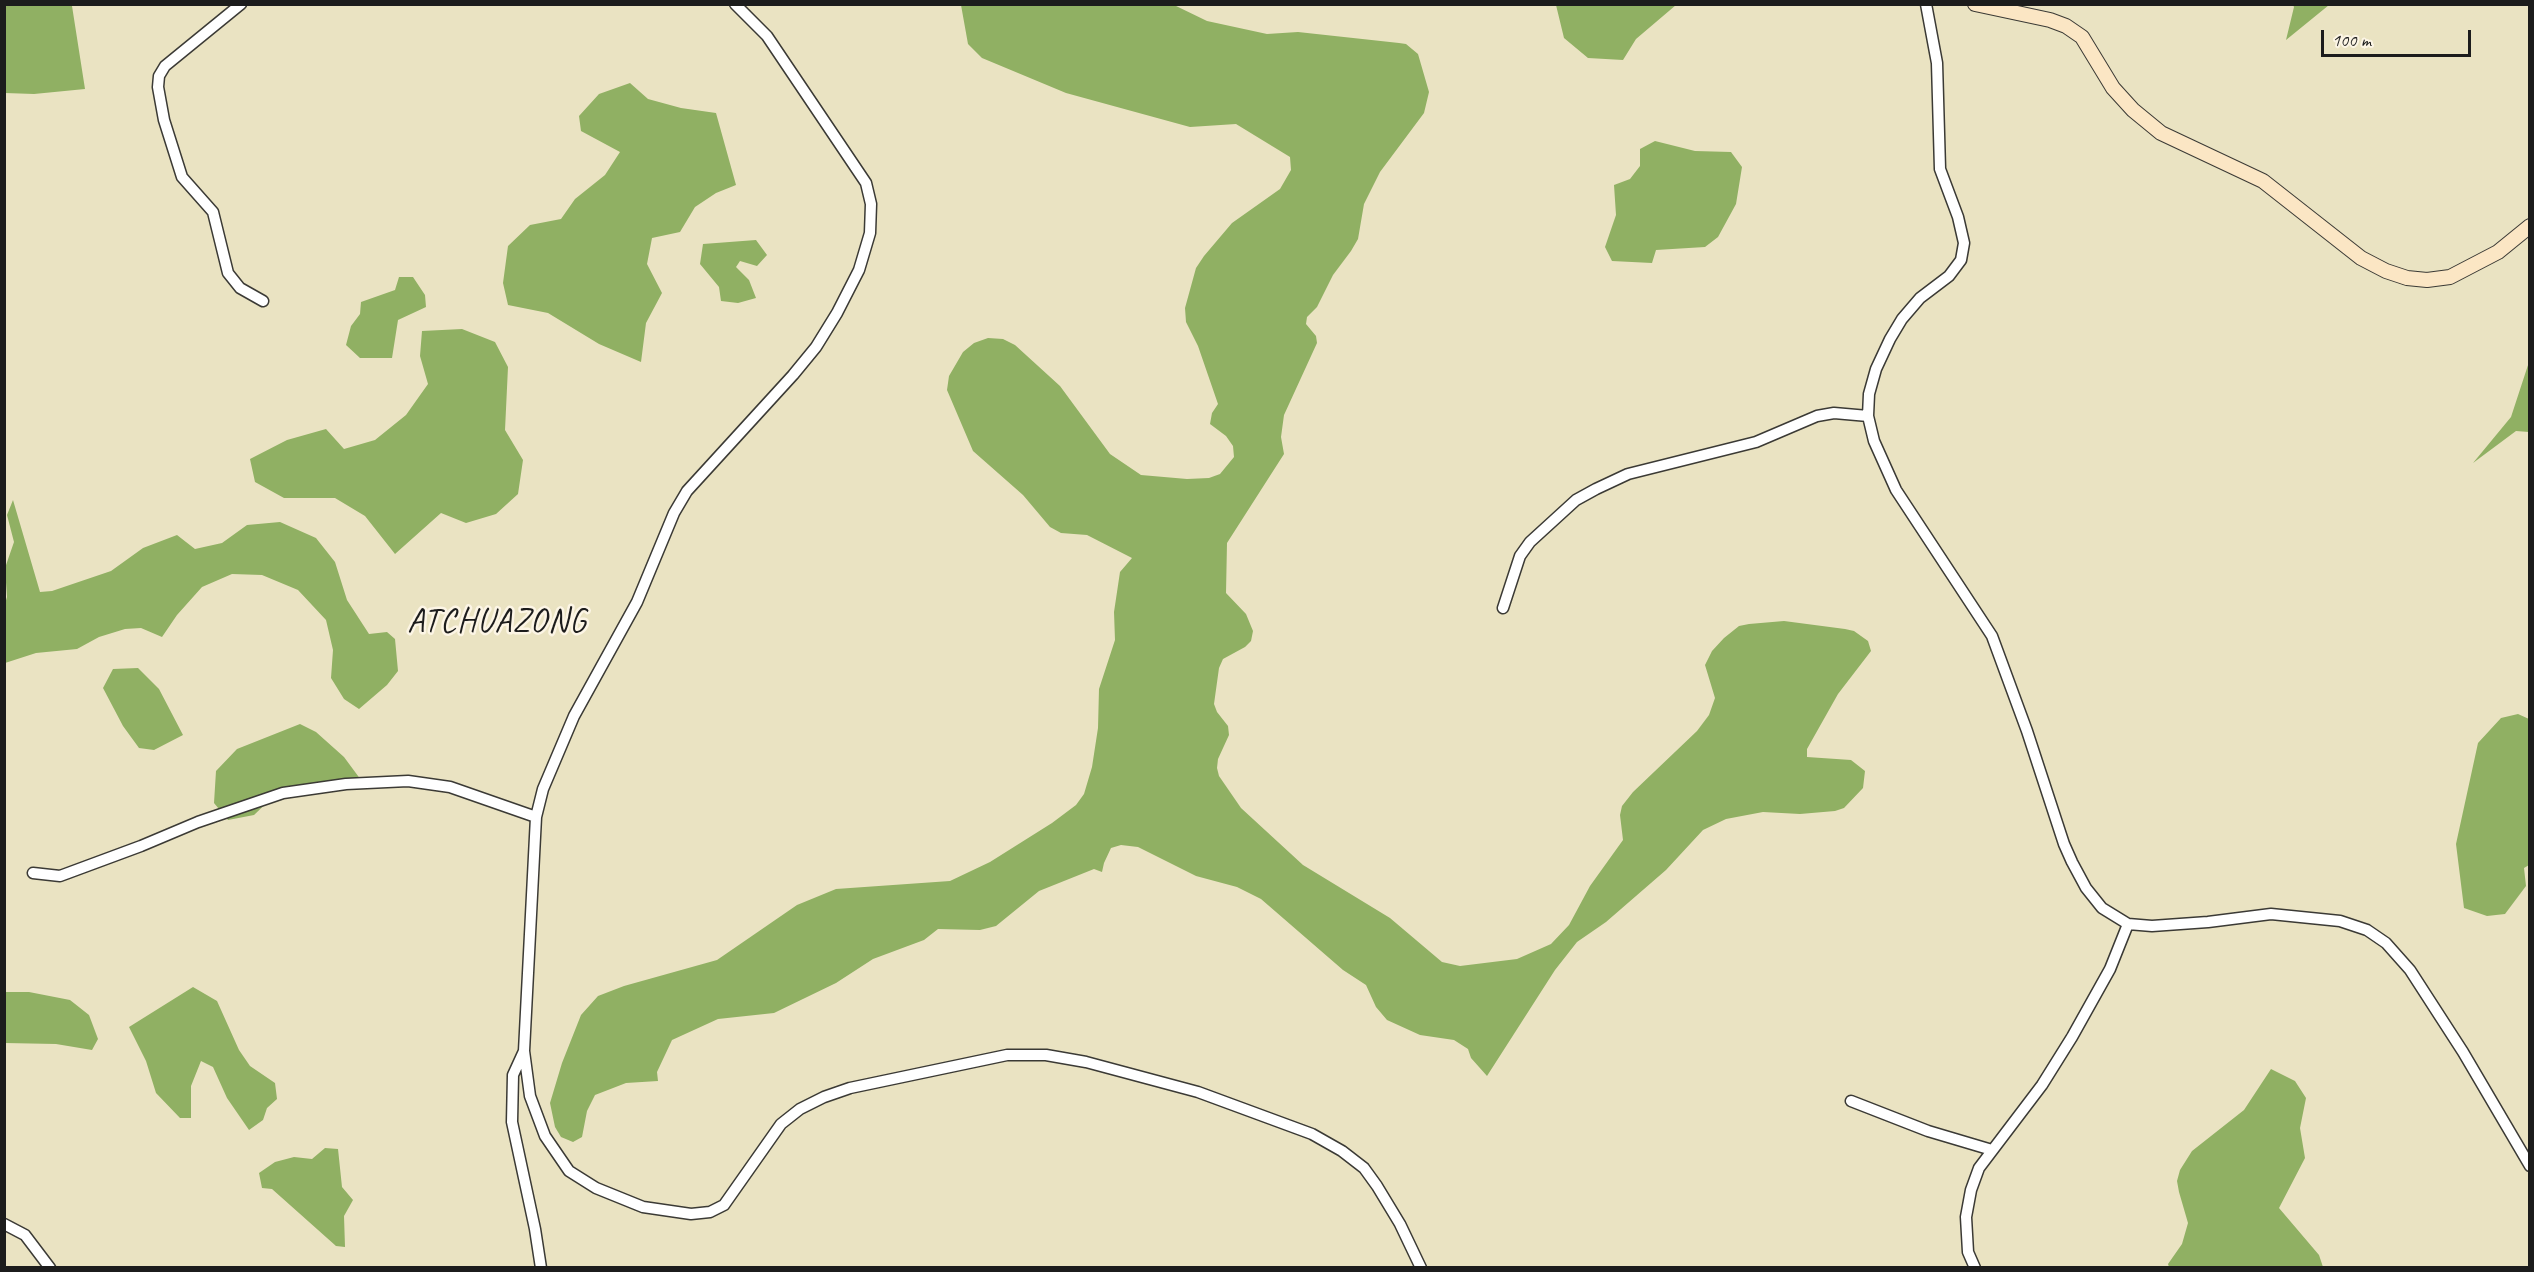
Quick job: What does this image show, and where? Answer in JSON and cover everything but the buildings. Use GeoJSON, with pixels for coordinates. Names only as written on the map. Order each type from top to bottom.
{"type":"FeatureCollection","features":[{"type":"Feature","properties":{"kind":"street"},"geometry":{"type":"LineString","coordinates":[[241,4],[165,66],[159,76],[158,87],[182,177],[213,212],[228,273],[240,288],[263,301]]}},
{"type":"Feature","properties":{"kind":"street"},"geometry":{"type":"LineString","coordinates":[[735,4],[766,36],[866,183],[871,204],[870,233],[859,270],[816,347],[682,498],[637,602],[566,734],[543,789],[536,816],[524,1051],[535,1116],[555,1154],[569,1171],[596,1188],[643,1207],[691,1214],[710,1212],[724,1205],[781,1124],[800,1109],[824,1097],[850,1088],[1007,1055],[1046,1055],[1086,1062],[1197,1092],[1312,1134],[1342,1151],[1364,1168],[1377,1186],[1400,1224],[1421,1268]]}},
{"type":"Feature","properties":{"kind":"street"},"geometry":{"type":"LineString","coordinates":[[1926,4],[1937,63],[1940,169],[1958,217],[1964,243],[1961,260],[1949,276],[1920,298],[1902,319],[1890,339],[1871,386],[1868,416],[1874,441],[1896,490],[1992,636],[2028,731],[2064,844],[2072,862],[2086,888],[2102,908],[2128,924],[2152,926],[2271,914],[2340,921],[2367,930],[2386,943],[2410,970],[2463,1052],[2529,1166]]}},
{"type":"Feature","properties":{"kind":"street"},"geometry":{"type":"LineString","coordinates":[[1976,4],[2050,20],[2066,26],[2082,37],[2113,88],[2133,110],[2161,133],[2263,181],[2361,258],[2386,271],[2407,278],[2427,280],[2450,277],[2498,252],[2529,226]]}},
{"type":"Feature","properties":{"kind":"street"},"geometry":{"type":"LineString","coordinates":[[1503,608],[1520,556],[1530,542],[1576,500],[1596,489],[1628,474],[1756,442],[1817,416],[1834,413],[1868,416]]}},
{"type":"Feature","properties":{"kind":"street"},"geometry":{"type":"LineString","coordinates":[[33,873],[60,876],[198,822],[284,793],[346,784],[408,781],[450,787],[536,816]]}},
{"type":"Feature","properties":{"kind":"street"},"geometry":{"type":"LineString","coordinates":[[1975,1268],[1968,1252],[1966,1217],[1971,1190],[1979,1168],[2037,1092],[2072,1037],[2110,969],[2128,924]]}},
{"type":"Feature","properties":{"kind":"street"},"geometry":{"type":"LineString","coordinates":[[524,1051],[513,1075],[512,1122],[541,1268]]}},
{"type":"Feature","properties":{"kind":"street"},"geometry":{"type":"LineString","coordinates":[[1851,1101],[1928,1131],[1992,1150]]}},
{"type":"Feature","properties":{"kind":"street"},"geometry":{"type":"LineString","coordinates":[[4,1224],[12,1226],[25,1235],[50,1268]]}},
{"type":"Feature","properties":{"kind":"green space"},"geometry":{"type":"Polygon","coordinates":[[[1556,4],[1676,5],[1636,39],[1623,60],[1588,58],[1564,38],[1556,4]]]}},
{"type":"Feature","properties":{"kind":"green space"},"geometry":{"type":"Polygon","coordinates":[[[5,5],[72,6],[85,89],[34,94],[5,93],[5,5]]]}},
{"type":"Feature","properties":{"kind":"green space"},"geometry":{"type":"Polygon","coordinates":[[[961,5],[1174,5],[1207,21],[1267,34],[1298,32],[1399,43],[1406,44],[1418,54],[1429,92],[1424,113],[1380,172],[1364,204],[1358,239],[1333,275],[1317,307],[1307,317],[1306,324],[1316,336],[1317,343],[1284,415],[1281,437],[1284,454],[1227,543],[1226,593],[1246,614],[1253,631],[1251,641],[1245,647],[1223,659],[1219,668],[1214,704],[1228,726],[1229,735],[1218,759],[1217,768],[1219,776],[1241,808],[1303,865],[1390,918],[1442,962],[1460,966],[1517,959],[1551,944],[1569,925],[1590,886],[1623,840],[1620,815],[1622,806],[1633,792],[1697,731],[1709,715],[1715,698],[1705,665],[1712,651],[1739,626],[1749,624],[1784,621],[1845,629],[1854,631],[1868,641],[1871,651],[1838,694],[1807,749],[1807,757],[1851,760],[1865,771],[1863,788],[1844,808],[1835,811],[1800,814],[1763,812],[1726,819],[1703,830],[1666,870],[1606,922],[1577,942],[1555,970],[1487,1076],[1471,1058],[1468,1049],[1454,1040],[1420,1035],[1387,1020],[1376,1007],[1366,985],[1343,970],[1261,899],[1237,887],[1196,876],[1138,847],[1121,845],[1111,848],[1102,872],[1094,869],[1039,891],[996,926],[980,930],[938,929],[924,940],[873,959],[836,983],[774,1013],[718,1019],[672,1040],[657,1072],[658,1081],[626,1083],[595,1095],[587,1111],[582,1137],[573,1142],[561,1137],[555,1127],[550,1103],[562,1063],[581,1015],[598,996],[624,986],[717,960],[797,905],[836,889],[950,881],[990,862],[1052,823],[1076,805],[1084,794],[1092,767],[1098,728],[1099,689],[1115,640],[1114,612],[1120,572],[1132,558],[1087,535],[1061,533],[1050,527],[1023,495],[973,451],[947,390],[949,376],[963,352],[974,343],[988,338],[1003,339],[1015,345],[1060,386],[1110,454],[1141,475],[1187,479],[1209,478],[1220,474],[1234,457],[1233,446],[1226,436],[1210,424],[1212,413],[1218,404],[1198,346],[1186,322],[1185,308],[1196,268],[1204,256],[1232,223],[1280,189],[1291,170],[1290,157],[1236,124],[1190,127],[1066,93],[982,58],[968,44],[961,5]]]}},
{"type":"Feature","properties":{"kind":"green space"},"geometry":{"type":"Polygon","coordinates":[[[2293,5],[2329,5],[2286,40],[2293,5]]]}},
{"type":"Feature","properties":{"kind":"green space"},"geometry":{"type":"Polygon","coordinates":[[[630,83],[648,99],[681,108],[716,113],[736,185],[716,193],[695,207],[680,232],[652,238],[647,264],[662,293],[646,323],[641,362],[599,344],[548,313],[508,305],[503,283],[508,246],[530,225],[561,219],[575,199],[605,175],[620,152],[581,131],[579,116],[599,94],[630,83]]]}},
{"type":"Feature","properties":{"kind":"green space"},"geometry":{"type":"Polygon","coordinates":[[[1655,141],[1695,151],[1731,152],[1742,167],[1736,204],[1718,237],[1705,247],[1656,250],[1652,263],[1612,261],[1605,247],[1616,215],[1614,185],[1630,179],[1640,166],[1640,149],[1655,141]]]}},
{"type":"Feature","properties":{"kind":"green space"},"geometry":{"type":"Polygon","coordinates":[[[756,240],[767,255],[757,266],[740,261],[736,267],[749,280],[756,298],[738,303],[721,301],[719,287],[700,264],[703,244],[756,240]]]}},
{"type":"Feature","properties":{"kind":"green space"},"geometry":{"type":"Polygon","coordinates":[[[399,277],[413,277],[425,295],[426,307],[398,320],[392,358],[360,358],[346,345],[351,326],[360,314],[361,302],[395,290],[399,277]]]}},
{"type":"Feature","properties":{"kind":"green space"},"geometry":{"type":"Polygon","coordinates":[[[462,329],[495,342],[508,367],[505,430],[523,460],[518,494],[496,514],[466,523],[441,513],[395,554],[365,516],[335,498],[284,498],[255,482],[250,459],[287,440],[326,429],[344,449],[375,440],[406,415],[428,384],[420,356],[422,331],[462,329]]]}},
{"type":"Feature","properties":{"kind":"green space"},"geometry":{"type":"Polygon","coordinates":[[[2529,362],[2529,432],[2516,431],[2473,463],[2511,417],[2529,362]]]}},
{"type":"Feature","properties":{"kind":"green space"},"geometry":{"type":"Polygon","coordinates":[[[13,500],[40,592],[52,591],[111,571],[143,548],[177,535],[195,549],[222,543],[247,525],[280,522],[316,538],[335,562],[347,600],[369,634],[387,632],[395,639],[398,671],[387,685],[359,709],[344,699],[331,678],[333,650],[326,620],[298,590],[262,575],[232,574],[202,587],[177,615],[162,637],[141,628],[125,629],[99,637],[77,649],[36,653],[5,663],[4,607],[7,597],[5,568],[14,542],[7,515],[13,500]]]}},
{"type":"Feature","properties":{"kind":"green space"},"geometry":{"type":"Polygon","coordinates":[[[138,668],[159,689],[183,735],[154,750],[139,748],[123,726],[103,688],[113,669],[138,668]]]}},
{"type":"Feature","properties":{"kind":"green space"},"geometry":{"type":"Polygon","coordinates":[[[2518,714],[2529,719],[2529,865],[2524,868],[2526,886],[2505,914],[2487,916],[2464,908],[2456,844],[2478,743],[2501,718],[2518,714]]]}},
{"type":"Feature","properties":{"kind":"green space"},"geometry":{"type":"Polygon","coordinates":[[[300,724],[316,732],[344,757],[361,780],[276,794],[254,815],[228,820],[214,803],[216,771],[237,749],[300,724]]]}},
{"type":"Feature","properties":{"kind":"green space"},"geometry":{"type":"Polygon","coordinates":[[[193,987],[217,1001],[239,1050],[250,1066],[275,1083],[277,1099],[267,1108],[263,1120],[249,1130],[227,1098],[213,1067],[201,1061],[191,1086],[191,1118],[180,1118],[156,1093],[146,1061],[129,1027],[193,987]]]}},
{"type":"Feature","properties":{"kind":"green space"},"geometry":{"type":"Polygon","coordinates":[[[5,992],[29,992],[70,1000],[89,1015],[98,1039],[92,1050],[56,1044],[5,1043],[5,992]]]}},
{"type":"Feature","properties":{"kind":"green space"},"geometry":{"type":"Polygon","coordinates":[[[2271,1069],[2295,1081],[2306,1098],[2300,1128],[2305,1158],[2279,1208],[2319,1255],[2323,1267],[2169,1267],[2168,1264],[2182,1244],[2188,1223],[2177,1181],[2180,1170],[2192,1151],[2244,1110],[2271,1069]]]}},
{"type":"Feature","properties":{"kind":"green space"},"geometry":{"type":"Polygon","coordinates":[[[325,1148],[338,1149],[342,1187],[353,1200],[344,1216],[345,1247],[336,1246],[272,1189],[262,1188],[259,1173],[275,1162],[294,1157],[312,1159],[325,1148]]]}},
{"type":"Feature","properties":{"kind":"district","name":"ATCHUAZONG"},"geometry":{"type":"Point","coordinates":[497,622]}}]}
